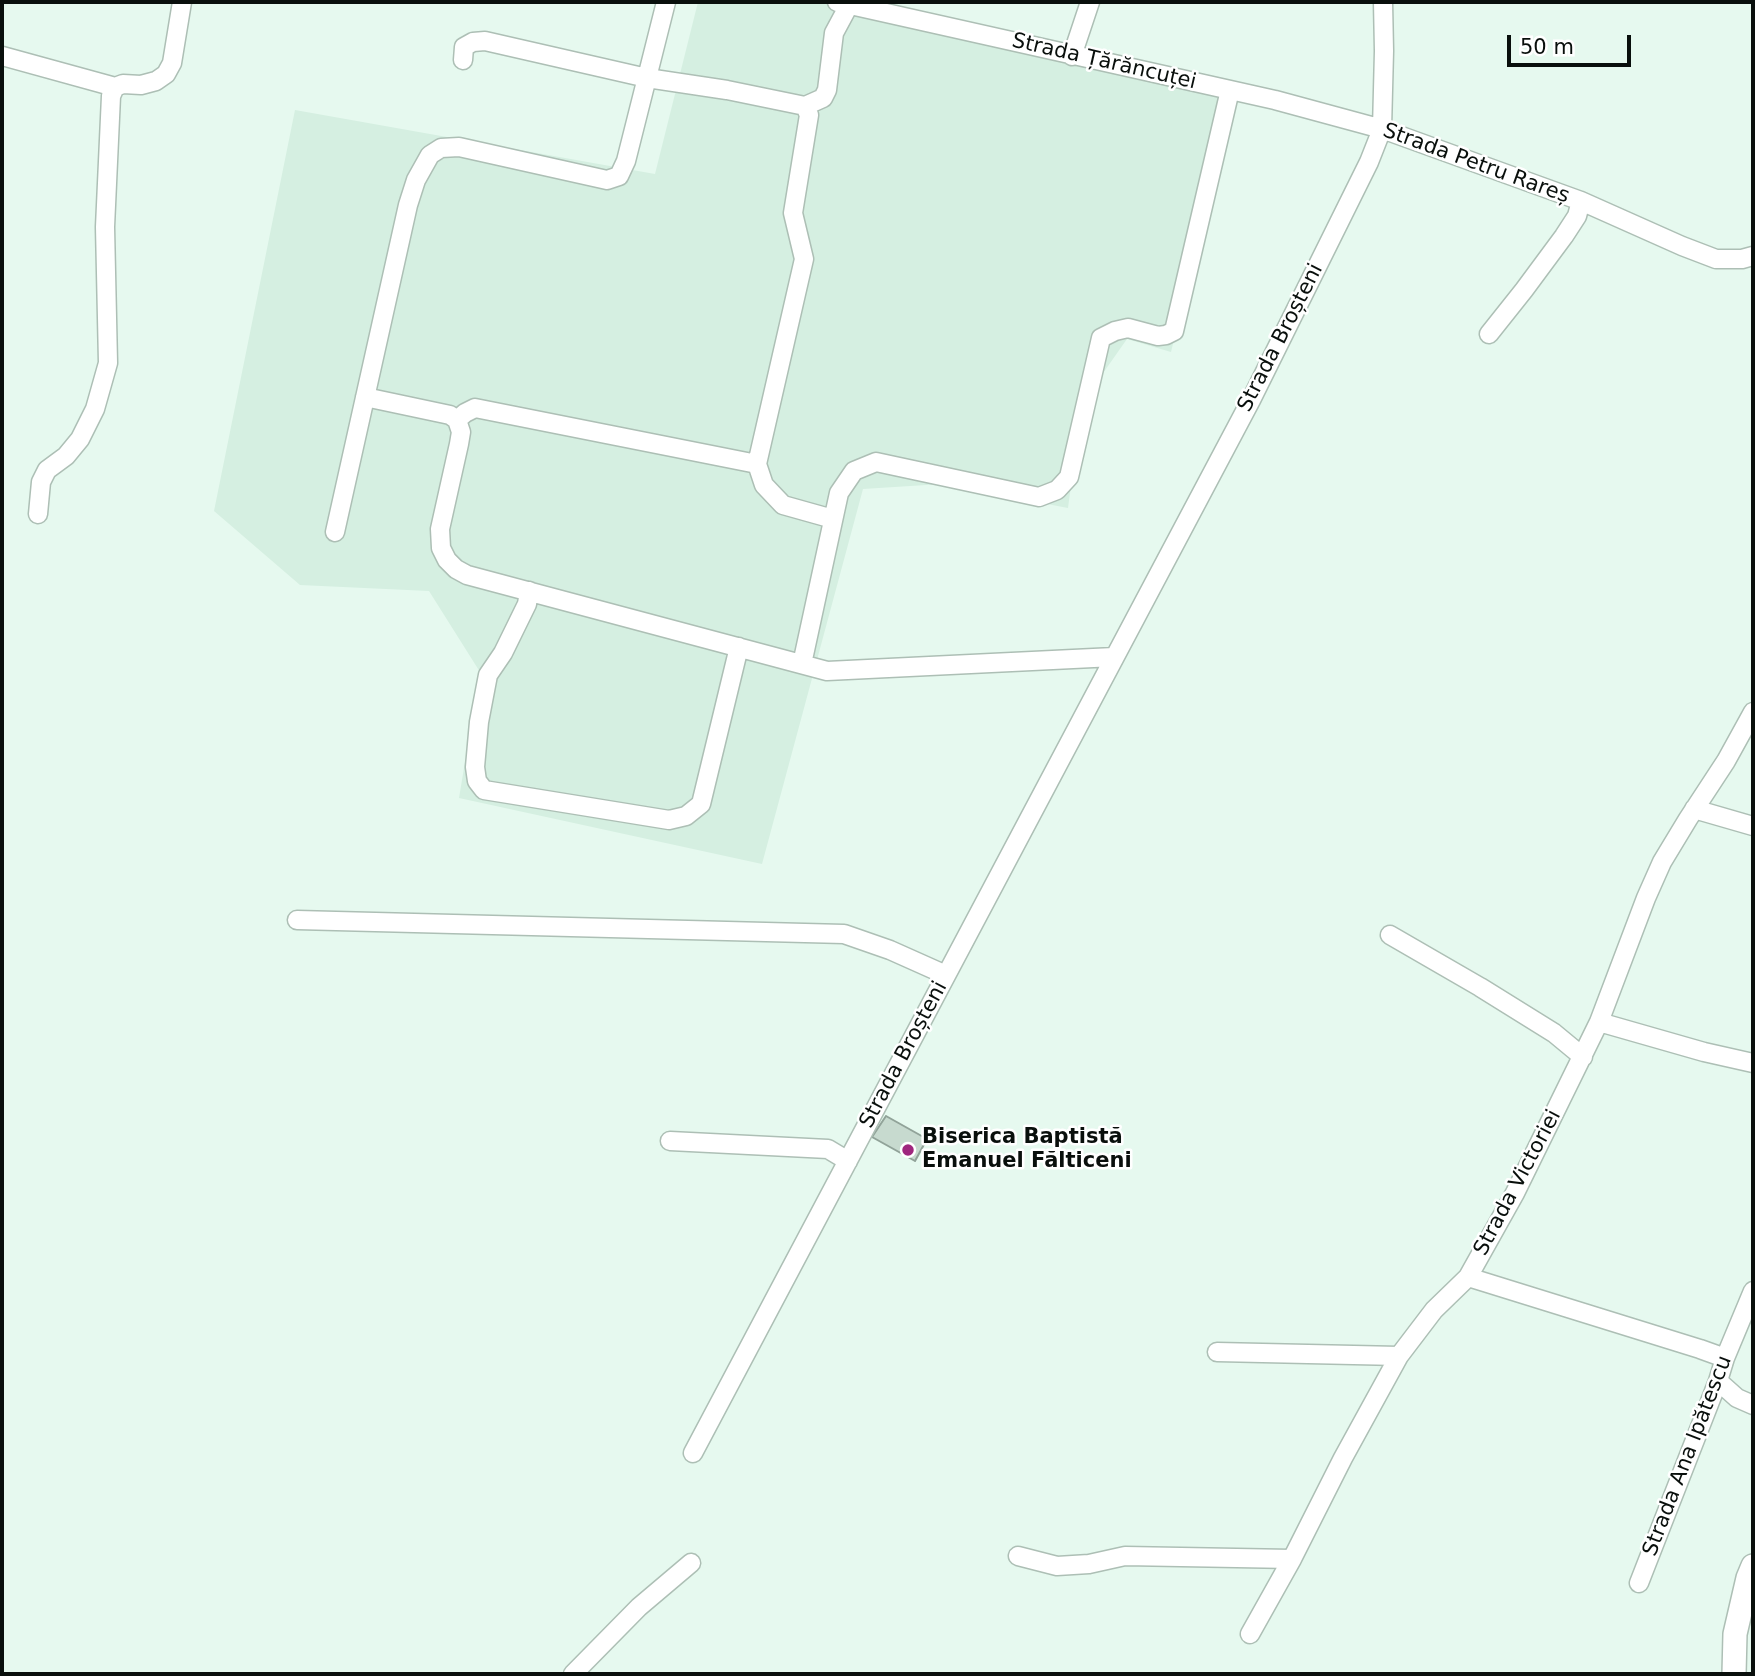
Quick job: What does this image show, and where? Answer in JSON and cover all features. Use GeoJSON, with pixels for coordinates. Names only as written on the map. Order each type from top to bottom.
{"type":"FeatureCollection","features":[{"type":"Feature","properties":{"kind":"main road"},"geometry":{"type":"LineString","coordinates":[[1734,1674],[1735,1634],[1753,1566]]}},
{"type":"Feature","properties":{"kind":"street"},"geometry":{"type":"LineString","coordinates":[[2,56],[115,87],[156,81],[166,74],[172,64],[182,2]]}},
{"type":"Feature","properties":{"kind":"street"},"geometry":{"type":"LineString","coordinates":[[335,532],[408,205],[416,180],[430,155],[442,149],[458,147],[607,180],[619,176],[626,161],[666,2]]}},
{"type":"Feature","properties":{"kind":"street"},"geometry":{"type":"LineString","coordinates":[[1072,56],[1090,2]]}},
{"type":"Feature","properties":{"kind":"street","name":"Strada Broșteni"},"geometry":{"type":"LineString","coordinates":[[693,1453],[1251,400],[1369,162],[1376,128],[1384,51],[1383,2]]}},
{"type":"Feature","properties":{"kind":"street"},"geometry":{"type":"LineString","coordinates":[[464,60],[464,47],[473,42],[485,41],[647,78],[727,90],[805,106],[822,98],[827,90],[834,33],[843,3]]}},
{"type":"Feature","properties":{"kind":"street","name":"Strada Țărăncuței"},"geometry":{"type":"LineString","coordinates":[[843,3],[1275,100],[1376,128]]}},
{"type":"Feature","properties":{"kind":"street"},"geometry":{"type":"LineString","coordinates":[[38,514],[41,482],[47,470],[66,456],[80,439],[95,409],[108,363],[105,227],[111,96],[115,87]]}},
{"type":"Feature","properties":{"kind":"street"},"geometry":{"type":"LineString","coordinates":[[802,664],[839,493],[854,471],[876,461],[1040,497],[1057,490],[1069,477],[1101,338],[1128,328],[1157,336],[1174,331],[1230,90]]}},
{"type":"Feature","properties":{"kind":"street"},"geometry":{"type":"LineString","coordinates":[[805,106],[809,115],[793,213],[804,258],[757,464],[764,485],[783,505],[833,519]]}},
{"type":"Feature","properties":{"kind":"street","name":"Strada Petru Rareș"},"geometry":{"type":"LineString","coordinates":[[1376,128],[1581,201],[1716,260],[1753,256]]}},
{"type":"Feature","properties":{"kind":"street","name":"Strada Petru Rareș"},"geometry":{"type":"LineString","coordinates":[[1489,334],[1564,236],[1577,216],[1581,201]]}},
{"type":"Feature","properties":{"kind":"street"},"geometry":{"type":"LineString","coordinates":[[365,397],[450,415],[457,420],[461,432],[440,530],[441,548],[447,560],[467,575],[827,671],[1114,657]]}},
{"type":"Feature","properties":{"kind":"street"},"geometry":{"type":"LineString","coordinates":[[457,420],[475,408],[757,464]]}},
{"type":"Feature","properties":{"kind":"street"},"geometry":{"type":"LineString","coordinates":[[529,592],[527,604],[503,653],[488,675],[478,723],[475,767],[477,781],[484,790],[669,820],[686,816],[701,804],[739,648]]}},
{"type":"Feature","properties":{"kind":"street","name":"Strada Victoriei"},"geometry":{"type":"LineString","coordinates":[[1250,1634],[1293,1559],[1343,1458],[1399,1356],[1434,1310],[1468,1277],[1515,1193],[1599,1022],[1662,862],[1726,761],[1753,712]]}},
{"type":"Feature","properties":{"kind":"street"},"geometry":{"type":"LineString","coordinates":[[1694,809],[1753,826]]}},
{"type":"Feature","properties":{"kind":"street"},"geometry":{"type":"LineString","coordinates":[[297,920],[844,934],[890,950],[946,975]]}},
{"type":"Feature","properties":{"kind":"street"},"geometry":{"type":"LineString","coordinates":[[1390,935],[1554,1033],[1583,1057]]}},
{"type":"Feature","properties":{"kind":"street"},"geometry":{"type":"LineString","coordinates":[[1599,1022],[1753,1063]]}},
{"type":"Feature","properties":{"kind":"street"},"geometry":{"type":"LineString","coordinates":[[670,1141],[828,1149],[848,1161]]}},
{"type":"Feature","properties":{"kind":"street"},"geometry":{"type":"LineString","coordinates":[[1468,1277],[1725,1359]]}},
{"type":"Feature","properties":{"kind":"street","name":"Strada Ana Ipătescu"},"geometry":{"type":"LineString","coordinates":[[1639,1583],[1753,1291]]}},
{"type":"Feature","properties":{"kind":"street"},"geometry":{"type":"LineString","coordinates":[[1217,1352],[1399,1356]]}},
{"type":"Feature","properties":{"kind":"street"},"geometry":{"type":"LineString","coordinates":[[1718,1381],[1737,1398],[1753,1405]]}},
{"type":"Feature","properties":{"kind":"street"},"geometry":{"type":"LineString","coordinates":[[1018,1556],[1057,1566],[1089,1564],[1125,1556],[1293,1559]]}},
{"type":"Feature","properties":{"kind":"street"},"geometry":{"type":"LineString","coordinates":[[573,1674],[639,1607],[691,1563]]}},
{"type":"Feature","properties":{"kind":"shaded area"},"geometry":{"type":"Polygon","coordinates":[[[698,2],[820,2],[1233,96],[1171,352],[1127,339],[1082,403],[1068,508],[942,484],[863,489],[762,864],[459,798],[480,672],[429,591],[300,585],[214,511],[295,110],[655,174],[698,2]]]}},
{"type":"Feature","properties":{"kind":"building","name":"Biserica Baptistă Emanuel Fălticeni"},"geometry":{"type":"Polygon","coordinates":[[[886,1116],[927,1139],[915,1161],[872,1137],[886,1116]]]}},
{"type":"Feature","properties":{"kind":"place","name":"Biserica Baptistă Emanuel Fălticeni"},"geometry":{"type":"Point","coordinates":[908,1150]}}]}
